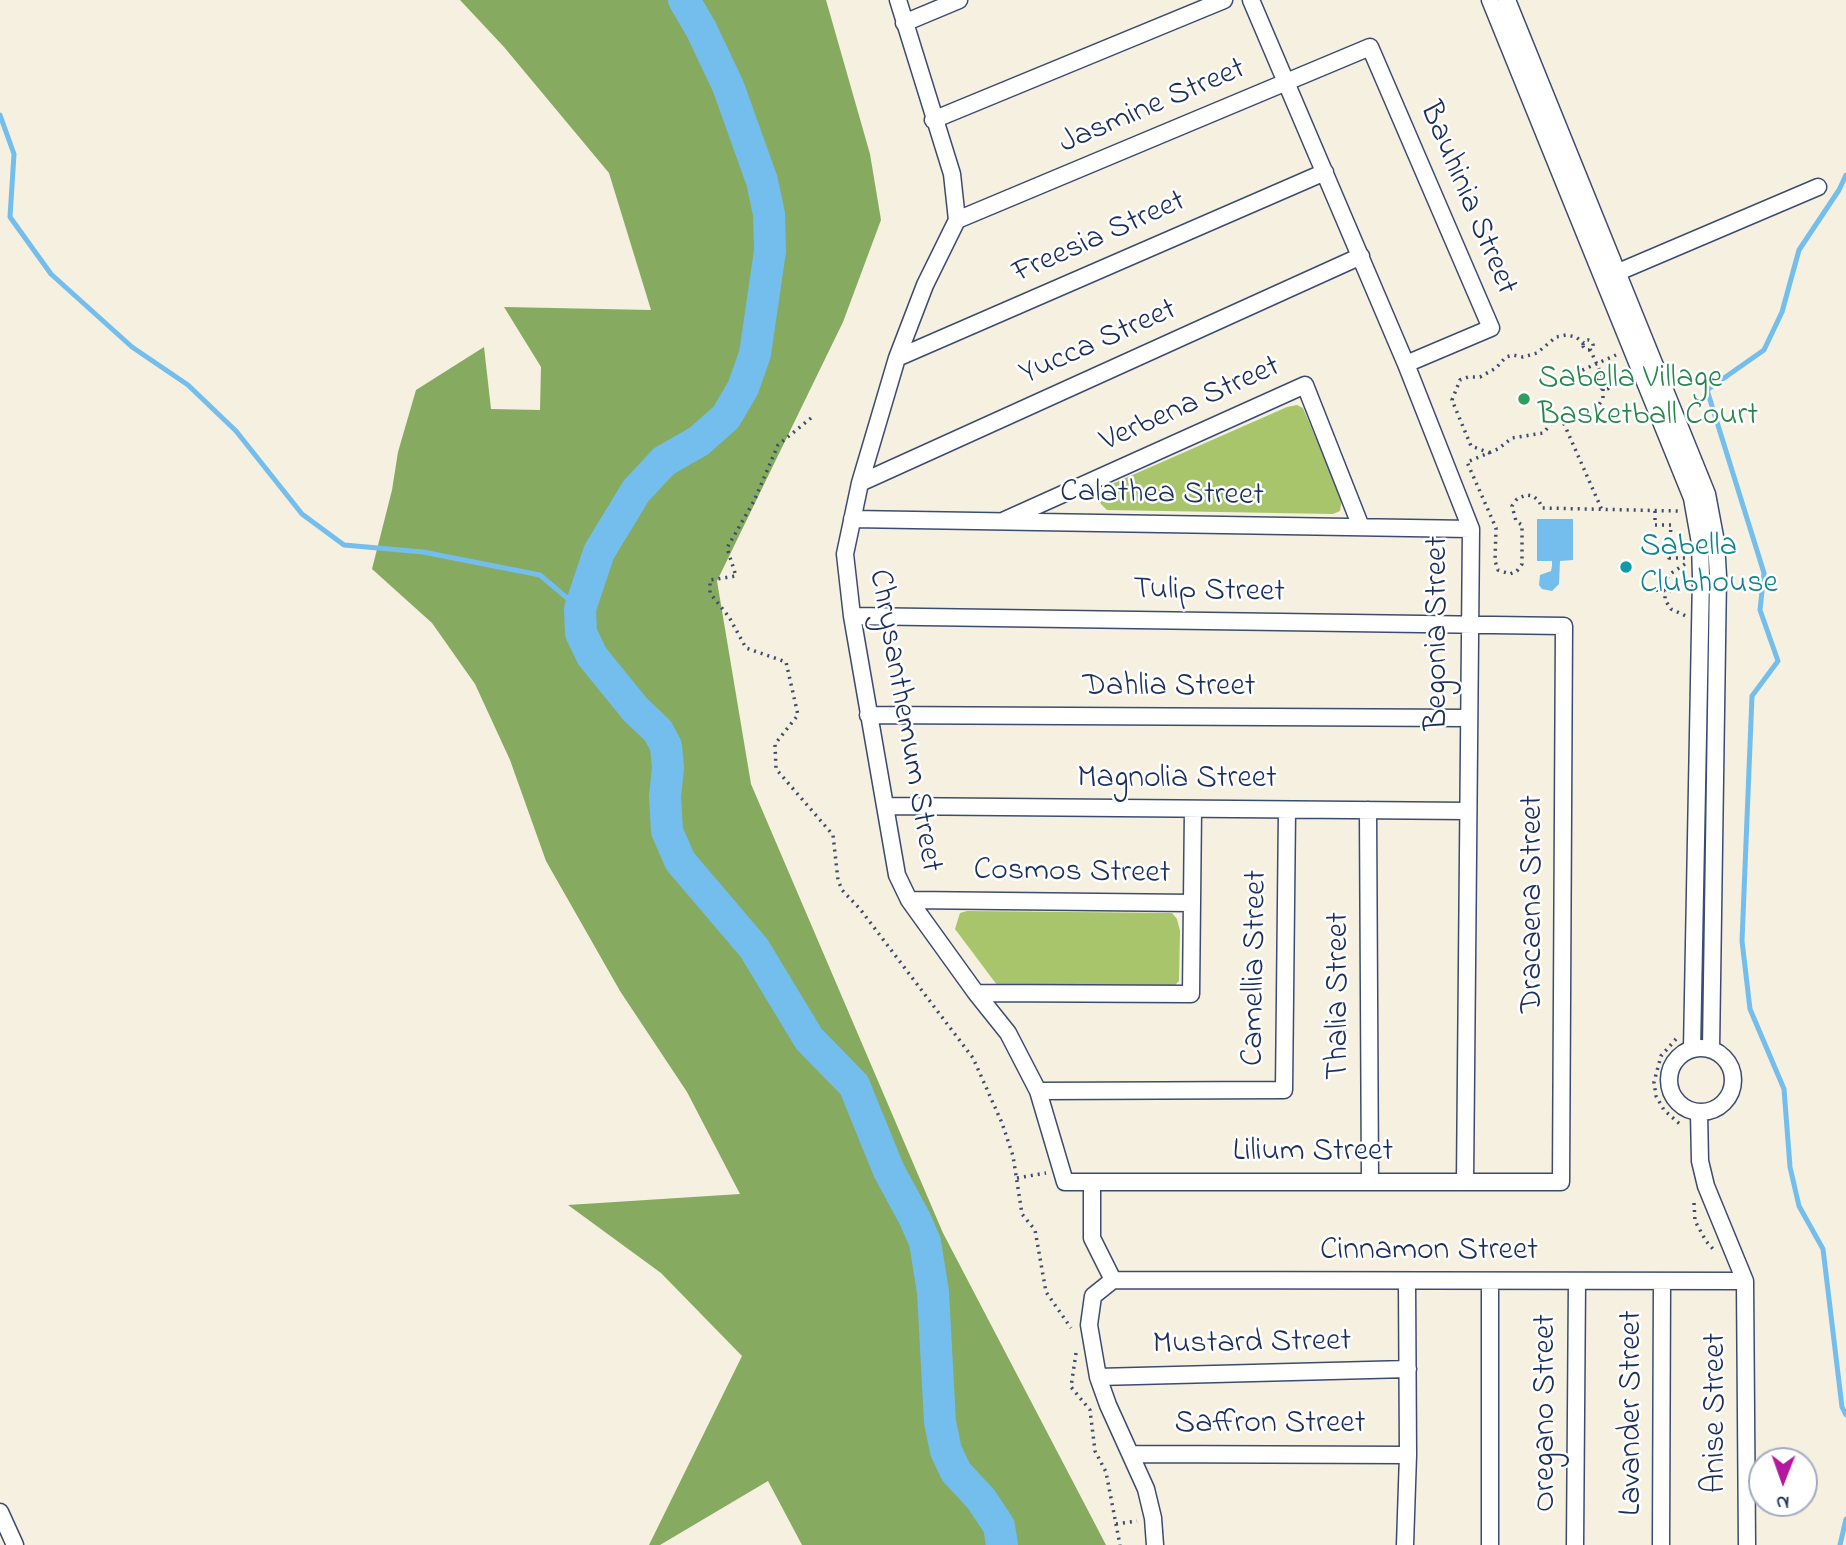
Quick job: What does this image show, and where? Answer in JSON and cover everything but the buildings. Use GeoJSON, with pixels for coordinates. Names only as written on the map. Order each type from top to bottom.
{"type":"FeatureCollection","features":[{"type":"Feature","properties":{"kind":"street"},"geometry":{"type":"LineString","coordinates":[[898,0],[951,174],[957,220]]}},
{"type":"Feature","properties":{"kind":"street"},"geometry":{"type":"LineString","coordinates":[[904,23],[959,0]]}},
{"type":"Feature","properties":{"kind":"street"},"geometry":{"type":"LineString","coordinates":[[933,120],[1224,0]]}},
{"type":"Feature","properties":{"kind":"street","name":"Begonia Street"},"geometry":{"type":"LineString","coordinates":[[1251,0],[1406,364],[1471,529],[1465,1182]]}},
{"type":"Feature","properties":{"kind":"street"},"geometry":{"type":"LineString","coordinates":[[1490,0],[1703,482],[1716,542],[1711,1049]]}},
{"type":"Feature","properties":{"kind":"street"},"geometry":{"type":"LineString","coordinates":[[1507,0],[1684,475],[1692,498],[1700,543],[1692,1049]]}},
{"type":"Feature","properties":{"kind":"street","name":"Jasmine Street"},"geometry":{"type":"LineString","coordinates":[[957,220],[1370,47]]}},
{"type":"Feature","properties":{"kind":"street","name":"Bauhinia Street"},"geometry":{"type":"LineString","coordinates":[[1370,47],[1491,328],[1406,364]]}},
{"type":"Feature","properties":{"kind":"street","name":"Freesia Street"},"geometry":{"type":"LineString","coordinates":[[897,358],[1325,172]]}},
{"type":"Feature","properties":{"kind":"street"},"geometry":{"type":"LineString","coordinates":[[1611,275],[1818,187]]}},
{"type":"Feature","properties":{"kind":"street","name":"Chrysanthemum Street"},"geometry":{"type":"LineString","coordinates":[[957,220],[925,285],[897,358],[860,483],[845,554],[852,617],[897,875],[909,900],[1008,1033],[1038,1091],[1063,1177]]}},
{"type":"Feature","properties":{"kind":"street","name":"Yucca Street"},"geometry":{"type":"LineString","coordinates":[[860,483],[1360,256]]}},
{"type":"Feature","properties":{"kind":"street","name":"Verbena Street"},"geometry":{"type":"LineString","coordinates":[[1001,522],[1305,386],[1361,527]]}},
{"type":"Feature","properties":{"kind":"street","name":"Calathea Street"},"geometry":{"type":"LineString","coordinates":[[852,519],[1471,529]]}},
{"type":"Feature","properties":{"kind":"street","name":"Tulip Street"},"geometry":{"type":"LineString","coordinates":[[852,617],[1564,626]]}},
{"type":"Feature","properties":{"kind":"street","name":"Dracaena Street"},"geometry":{"type":"LineString","coordinates":[[1561,1182],[1564,626]]}},
{"type":"Feature","properties":{"kind":"street","name":"Dahlia Street"},"geometry":{"type":"LineString","coordinates":[[868,715],[1469,718]]}},
{"type":"Feature","properties":{"kind":"street","name":"Magnolia Street"},"geometry":{"type":"LineString","coordinates":[[886,806],[1468,811]]}},
{"type":"Feature","properties":{"kind":"street"},"geometry":{"type":"LineString","coordinates":[[976,993],[1191,994],[1193,809]]}},
{"type":"Feature","properties":{"kind":"street","name":"Camellia Street"},"geometry":{"type":"LineString","coordinates":[[1038,1091],[1284,1090],[1287,810]]}},
{"type":"Feature","properties":{"kind":"street","name":"Thalia Street"},"geometry":{"type":"LineString","coordinates":[[1368,810],[1370,1182]]}},
{"type":"Feature","properties":{"kind":"street","name":"Cosmos Street"},"geometry":{"type":"LineString","coordinates":[[909,900],[1192,903]]}},
{"type":"Feature","properties":{"kind":"street"},"geometry":{"type":"LineString","coordinates":[[1711,1049],[1725,1058],[1730,1065],[1732,1090],[1722,1104],[1707,1111],[1690,1110],[1675,1100],[1669,1083],[1672,1066],[1684,1052],[1711,1049]]}},
{"type":"Feature","properties":{"kind":"street"},"geometry":{"type":"LineString","coordinates":[[1699,1112],[1700,1161],[1706,1186],[1745,1281]]}},
{"type":"Feature","properties":{"kind":"street","name":"Lilium Street"},"geometry":{"type":"LineString","coordinates":[[1063,1177],[1092,1182],[1561,1182]]}},
{"type":"Feature","properties":{"kind":"street"},"geometry":{"type":"LineString","coordinates":[[1092,1182],[1092,1238],[1113,1280],[1093,1296],[1089,1325],[1098,1377],[1146,1489],[1153,1518],[1155,1545]]}},
{"type":"Feature","properties":{"kind":"street","name":"Cinnamon Street"},"geometry":{"type":"LineString","coordinates":[[1113,1280],[1745,1281]]}},
{"type":"Feature","properties":{"kind":"street"},"geometry":{"type":"LineString","coordinates":[[1490,1281],[1490,1545]]}},
{"type":"Feature","properties":{"kind":"street","name":"Oregano Street"},"geometry":{"type":"LineString","coordinates":[[1576,1545],[1577,1281]]}},
{"type":"Feature","properties":{"kind":"street","name":"Lavander Street"},"geometry":{"type":"LineString","coordinates":[[1661,1545],[1662,1281]]}},
{"type":"Feature","properties":{"kind":"street","name":"Anise Street"},"geometry":{"type":"LineString","coordinates":[[1745,1281],[1747,1545]]}},
{"type":"Feature","properties":{"kind":"street"},"geometry":{"type":"LineString","coordinates":[[1405,1545],[1408,1455],[1407,1282]]}},
{"type":"Feature","properties":{"kind":"street","name":"Mustard Street"},"geometry":{"type":"LineString","coordinates":[[1098,1377],[1408,1369]]}},
{"type":"Feature","properties":{"kind":"street","name":"Saffron Street"},"geometry":{"type":"LineString","coordinates":[[1132,1454],[1408,1455]]}},
{"type":"Feature","properties":{"kind":"street"},"geometry":{"type":"LineString","coordinates":[[0,1512],[15,1545]]}},
{"type":"Feature","properties":{"kind":"path"},"geometry":{"type":"LineString","coordinates":[[1490,453],[1471,446],[1452,400],[1460,380],[1480,377],[1496,368],[1506,357],[1523,357],[1536,353],[1556,337],[1577,337],[1584,343],[1585,348],[1590,349]]}},
{"type":"Feature","properties":{"kind":"path"},"geometry":{"type":"LineString","coordinates":[[1584,343],[1591,341],[1590,349],[1603,378],[1600,382],[1603,398],[1597,408],[1586,413],[1570,412],[1552,423],[1543,433],[1512,438],[1490,453],[1467,462],[1496,528],[1498,569],[1510,575],[1522,564],[1522,525],[1516,521],[1512,506],[1517,499],[1526,495],[1539,501],[1542,509],[1655,511]]}},
{"type":"Feature","properties":{"kind":"path"},"geometry":{"type":"LineString","coordinates":[[1576,373],[1619,354]]}},
{"type":"Feature","properties":{"kind":"path"},"geometry":{"type":"LineString","coordinates":[[1603,378],[1610,380],[1611,384],[1607,389],[1603,389]]}},
{"type":"Feature","properties":{"kind":"path"},"geometry":{"type":"LineString","coordinates":[[1561,417],[1602,510]]}},
{"type":"Feature","properties":{"kind":"path"},"geometry":{"type":"LineString","coordinates":[[811,418],[778,445],[754,501],[727,548],[736,576],[710,580],[710,593],[729,617],[746,648],[786,662],[798,715],[775,744],[776,769],[833,835],[838,880],[842,890],[860,909],[973,1058],[1002,1123],[1013,1156],[1022,1214],[1035,1230],[1046,1292],[1070,1326],[1073,1338]]}},
{"type":"Feature","properties":{"kind":"path"},"geometry":{"type":"LineString","coordinates":[[1656,590],[1671,591]]}},
{"type":"Feature","properties":{"kind":"path"},"geometry":{"type":"LineString","coordinates":[[1017,1178],[1063,1177]]}},
{"type":"Feature","properties":{"kind":"path"},"geometry":{"type":"LineString","coordinates":[[1077,1349],[1071,1387],[1090,1410],[1095,1451],[1106,1472],[1120,1545]]}},
{"type":"Feature","properties":{"kind":"green space"},"geometry":{"type":"Polygon","coordinates":[[[460,0],[826,0],[870,154],[881,220],[843,322],[717,581],[751,784],[943,1233],[1106,1545],[802,1545],[768,1481],[660,1545],[649,1545],[742,1356],[661,1273],[568,1205],[740,1194],[687,1092],[620,991],[546,861],[510,760],[475,684],[432,623],[372,569],[392,490],[398,452],[416,390],[484,347],[491,409],[540,410],[541,367],[504,307],[651,310],[609,173],[504,47],[460,0]]]}},
{"type":"Feature","properties":{"kind":"green space"},"geometry":{"type":"Polygon","coordinates":[[[1297,405],[1303,408],[1342,499],[1340,511],[1333,514],[1107,510],[1101,504],[1098,497],[1103,488],[1297,405]]]}},
{"type":"Feature","properties":{"kind":"green space"},"geometry":{"type":"Polygon","coordinates":[[[960,913],[1172,913],[1177,919],[1180,931],[1179,981],[1174,986],[1167,987],[997,985],[955,929],[960,913]]]}},
{"type":"Feature","properties":{"kind":"water"},"geometry":{"type":"Polygon","coordinates":[[[1537,519],[1573,519],[1573,560],[1560,561],[1559,584],[1552,591],[1542,589],[1539,585],[1540,575],[1551,571],[1552,561],[1537,561],[1537,519]]]}},
{"type":"Feature","properties":{"kind":"waterway"},"geometry":{"type":"LineString","coordinates":[[684,0],[728,86],[762,181],[769,214],[770,251],[755,354],[743,388],[726,417],[699,441],[664,461],[636,491],[599,552],[580,609],[581,633],[592,656],[635,709],[658,731],[666,746],[667,831],[680,861],[754,948],[809,1039],[854,1085],[889,1171],[925,1242],[933,1292],[940,1422],[946,1451],[956,1472],[981,1499],[999,1526],[1002,1545]]}},
{"type":"Feature","properties":{"kind":"waterway"},"geometry":{"type":"LineString","coordinates":[[0,115],[14,154],[10,217],[51,274],[132,347],[188,385],[236,431],[302,514],[344,545],[423,552],[540,575],[580,609]]}},
{"type":"Feature","properties":{"kind":"waterway"},"geometry":{"type":"LineString","coordinates":[[1846,175],[1799,250],[1782,312],[1764,350],[1707,390],[1764,573],[1760,610],[1778,661],[1752,696],[1742,941],[1750,1009],[1784,1089],[1790,1167],[1799,1206],[1823,1249],[1842,1407],[1846,1415]]}},
{"type":"Feature","properties":{"kind":"waterway"},"geometry":{"type":"LineString","coordinates":[[1840,1545],[1846,1519]]}},
{"type":"Feature","properties":{"kind":"place","name":"Sabella Village Basketball Court"},"geometry":{"type":"Point","coordinates":[1524,399]}},
{"type":"Feature","properties":{"kind":"place","name":"Sabella Clubhouse"},"geometry":{"type":"Point","coordinates":[1626,567]}}]}
